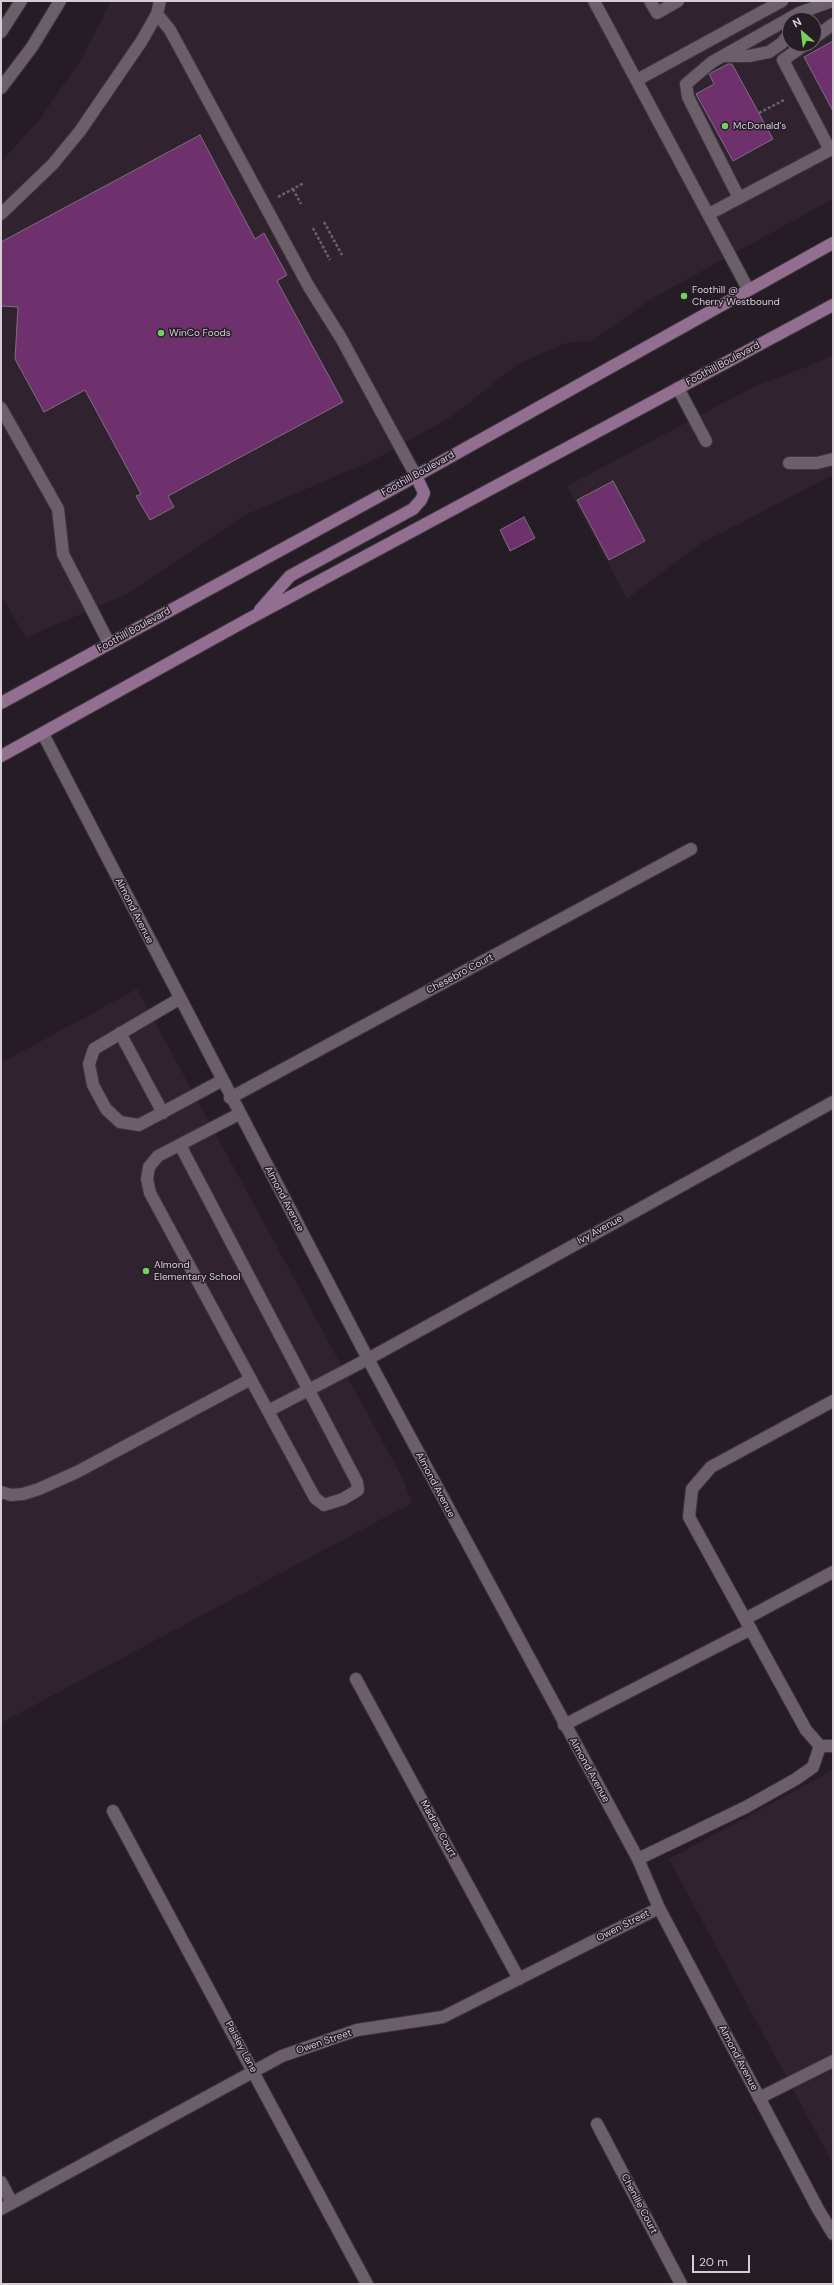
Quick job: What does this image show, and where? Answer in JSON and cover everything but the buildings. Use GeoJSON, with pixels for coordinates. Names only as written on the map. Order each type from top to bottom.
{"type":"FeatureCollection","features":[{"type":"Feature","properties":{"kind":"main road","name":"Foothill Boulevard"},"geometry":{"type":"LineString","coordinates":[[1,703],[416,476],[748,289],[833,243]]}},
{"type":"Feature","properties":{"kind":"main road","name":"Foothill Boulevard"},"geometry":{"type":"LineString","coordinates":[[1,756],[254,617],[833,305]]}},
{"type":"Feature","properties":{"kind":"main road"},"geometry":{"type":"LineString","coordinates":[[254,617],[290,576],[413,509],[421,500],[424,493],[416,476]]}},
{"type":"Feature","properties":{"kind":"street"},"geometry":{"type":"LineString","coordinates":[[1,32],[21,1]]}},
{"type":"Feature","properties":{"kind":"street"},"geometry":{"type":"LineString","coordinates":[[1,88],[32,47],[60,1]]}},
{"type":"Feature","properties":{"kind":"street"},"geometry":{"type":"LineString","coordinates":[[1,214],[53,164],[80,131],[141,42],[157,14],[160,1]]}},
{"type":"Feature","properties":{"kind":"street"},"geometry":{"type":"LineString","coordinates":[[594,1],[748,289]]}},
{"type":"Feature","properties":{"kind":"street"},"geometry":{"type":"LineString","coordinates":[[650,1],[657,13],[678,1]]}},
{"type":"Feature","properties":{"kind":"street"},"geometry":{"type":"LineString","coordinates":[[637,80],[782,1]]}},
{"type":"Feature","properties":{"kind":"street"},"geometry":{"type":"LineString","coordinates":[[807,12],[833,1]]}},
{"type":"Feature","properties":{"kind":"street"},"geometry":{"type":"LineString","coordinates":[[157,14],[170,30],[309,287],[341,338],[416,476]]}},
{"type":"Feature","properties":{"kind":"street"},"geometry":{"type":"LineString","coordinates":[[739,198],[688,97],[686,84],[712,62],[782,24]]}},
{"type":"Feature","properties":{"kind":"street"},"geometry":{"type":"LineString","coordinates":[[822,32],[833,24]]}},
{"type":"Feature","properties":{"kind":"street"},"geometry":{"type":"LineString","coordinates":[[722,56],[749,56],[769,52],[782,43]]}},
{"type":"Feature","properties":{"kind":"street"},"geometry":{"type":"LineString","coordinates":[[709,214],[831,151],[783,60],[794,52]]}},
{"type":"Feature","properties":{"kind":"street"},"geometry":{"type":"LineString","coordinates":[[678,388],[706,441]]}},
{"type":"Feature","properties":{"kind":"street"},"geometry":{"type":"LineString","coordinates":[[1,408],[58,509],[63,554],[109,643]]}},
{"type":"Feature","properties":{"kind":"street"},"geometry":{"type":"LineString","coordinates":[[789,463],[817,463],[833,459]]}},
{"type":"Feature","properties":{"kind":"street","name":"Almond Avenue"},"geometry":{"type":"LineString","coordinates":[[43,734],[221,1081],[564,1725],[638,1859],[659,1908],[759,2098],[833,2234]]}},
{"type":"Feature","properties":{"kind":"street","name":"Chesebro Court"},"geometry":{"type":"LineString","coordinates":[[230,1098],[691,849]]}},
{"type":"Feature","properties":{"kind":"street"},"geometry":{"type":"LineString","coordinates":[[179,999],[94,1049],[89,1064],[93,1085],[106,1109],[120,1122],[139,1125],[221,1081]]}},
{"type":"Feature","properties":{"kind":"street"},"geometry":{"type":"LineString","coordinates":[[120,1033],[163,1113]]}},
{"type":"Feature","properties":{"kind":"street","name":"Ivy Avenue"},"geometry":{"type":"LineString","coordinates":[[268,1411],[368,1359],[833,1102]]}},
{"type":"Feature","properties":{"kind":"street"},"geometry":{"type":"LineString","coordinates":[[180,1145],[358,1482],[358,1490],[343,1499],[324,1505],[315,1498],[150,1192],[147,1179],[149,1167],[158,1156],[239,1114]]}},
{"type":"Feature","properties":{"kind":"street"},"geometry":{"type":"LineString","coordinates":[[1,1492],[11,1495],[23,1494],[39,1489],[76,1472],[251,1379]]}},
{"type":"Feature","properties":{"kind":"street"},"geometry":{"type":"LineString","coordinates":[[833,1401],[711,1467],[692,1489],[689,1517],[806,1730],[820,1746],[833,1746]]}},
{"type":"Feature","properties":{"kind":"street"},"geometry":{"type":"LineString","coordinates":[[564,1725],[748,1624],[833,1572]]}},
{"type":"Feature","properties":{"kind":"street","name":"Madras Court"},"geometry":{"type":"LineString","coordinates":[[356,1679],[519,1979]]}},
{"type":"Feature","properties":{"kind":"street"},"geometry":{"type":"LineString","coordinates":[[638,1859],[746,1807],[796,1779],[812,1767],[820,1746]]}},
{"type":"Feature","properties":{"kind":"street","name":"Paisley Lane"},"geometry":{"type":"LineString","coordinates":[[113,1810],[254,2070],[367,2284]]}},
{"type":"Feature","properties":{"kind":"street","name":"Owen Street"},"geometry":{"type":"LineString","coordinates":[[1,2209],[282,2056],[357,2030],[443,2017],[659,1908]]}},
{"type":"Feature","properties":{"kind":"street"},"geometry":{"type":"LineString","coordinates":[[759,2098],[833,2061]]}},
{"type":"Feature","properties":{"kind":"street","name":"Chenille Court"},"geometry":{"type":"LineString","coordinates":[[597,2124],[681,2284]]}},
{"type":"Feature","properties":{"kind":"street"},"geometry":{"type":"LineString","coordinates":[[1,2182],[12,2203]]}},
{"type":"Feature","properties":{"kind":"path"},"geometry":{"type":"LineString","coordinates":[[759,113],[784,100]]}},
{"type":"Feature","properties":{"kind":"path"},"geometry":{"type":"LineString","coordinates":[[293,189],[301,204]]}},
{"type":"Feature","properties":{"kind":"path"},"geometry":{"type":"LineString","coordinates":[[324,222],[342,255]]}},
{"type":"Feature","properties":{"kind":"path"},"geometry":{"type":"LineString","coordinates":[[313,228],[330,260]]}},
{"type":"Feature","properties":{"kind":"shaded area"},"geometry":{"type":"Polygon","coordinates":[[[111,1],[833,1],[833,199],[653,298],[591,341],[566,343],[516,365],[451,417],[372,461],[245,515],[129,593],[26,638],[1,595],[1,162],[39,120],[82,58],[111,1]]]}},
{"type":"Feature","properties":{"kind":"shaded area"},"geometry":{"type":"Polygon","coordinates":[[[833,355],[833,475],[700,544],[627,599],[567,486],[757,385],[804,368],[833,355]]]}},
{"type":"Feature","properties":{"kind":"shaded area","name":"Almond Elementary School"},"geometry":{"type":"Polygon","coordinates":[[[137,989],[403,1479],[412,1503],[1,1723],[1,1063],[137,989]]]}},
{"type":"Feature","properties":{"kind":"shaded area"},"geometry":{"type":"Polygon","coordinates":[[[833,1770],[833,2164],[669,1859],[833,1770]]]}},
{"type":"Feature","properties":{"kind":"place","name":"McDonald's"},"geometry":{"type":"Point","coordinates":[725,126]}},
{"type":"Feature","properties":{"kind":"place","name":"Foothill @ Cherry Westbound"},"geometry":{"type":"Point","coordinates":[684,296]}},
{"type":"Feature","properties":{"kind":"place","name":"WinCo Foods"},"geometry":{"type":"Point","coordinates":[161,333]}},
{"type":"Feature","properties":{"kind":"place","name":"Almond Elementary School"},"geometry":{"type":"Point","coordinates":[146,1271]}}]}
